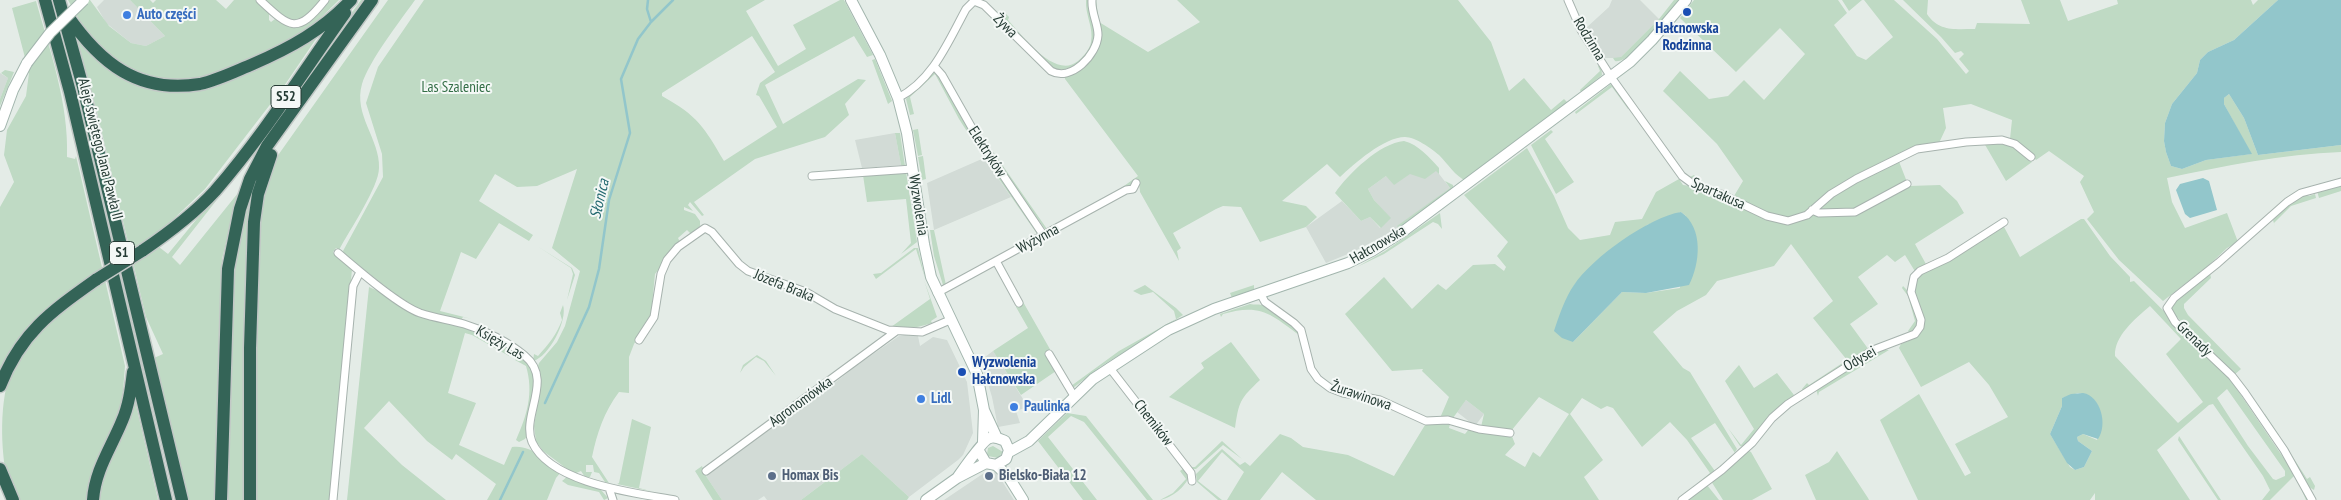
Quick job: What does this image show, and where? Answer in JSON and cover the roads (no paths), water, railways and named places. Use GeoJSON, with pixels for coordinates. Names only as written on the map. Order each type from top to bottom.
{"type":"FeatureCollection","features":[{"type":"Feature","properties":{"kind":"highway","name":"Aleje świętego Jana Pawła II"},"geometry":{"type":"LineString","coordinates":[[45,0],[70,92],[134,364]]}},
{"type":"Feature","properties":{"kind":"highway"},"geometry":{"type":"LineString","coordinates":[[60,3],[84,39],[103,60],[143,80],[156,84],[182,86],[202,83],[225,76],[284,51],[314,33],[353,0]]}},
{"type":"Feature","properties":{"kind":"highway","name":"S52"},"geometry":{"type":"LineString","coordinates":[[0,386],[9,361],[25,338],[47,317],[178,224],[214,191],[257,137],[353,0]]}},
{"type":"Feature","properties":{"kind":"highway","name":"S52"},"geometry":{"type":"LineString","coordinates":[[221,500],[228,269],[233,239],[247,186],[268,146],[372,0]]}},
{"type":"Feature","properties":{"kind":"highway","name":"S1"},"geometry":{"type":"LineString","coordinates":[[60,3],[83,87],[182,500]]}},
{"type":"Feature","properties":{"kind":"highway"},"geometry":{"type":"LineString","coordinates":[[250,500],[250,348],[254,222],[258,194],[266,165],[304,96]]}},
{"type":"Feature","properties":{"kind":"highway"},"geometry":{"type":"LineString","coordinates":[[93,500],[94,488],[101,464],[123,420],[130,396],[134,364]]}},
{"type":"Feature","properties":{"kind":"highway","name":"S1"},"geometry":{"type":"LineString","coordinates":[[134,364],[166,500]]}},
{"type":"Feature","properties":{"kind":"highway"},"geometry":{"type":"LineString","coordinates":[[0,469],[13,500]]}},
{"type":"Feature","properties":{"kind":"street"},"geometry":{"type":"LineString","coordinates":[[0,126],[27,63],[50,33],[84,0]]}},
{"type":"Feature","properties":{"kind":"street"},"geometry":{"type":"LineString","coordinates":[[260,0],[283,21],[296,24],[308,20],[326,0]]}},
{"type":"Feature","properties":{"kind":"street","name":"Wyzwolenia"},"geometry":{"type":"LineString","coordinates":[[851,0],[880,55],[898,98],[928,263],[937,293],[977,374],[984,410],[981,446]]}},
{"type":"Feature","properties":{"kind":"street","name":"Żywa"},"geometry":{"type":"LineString","coordinates":[[898,98],[910,92],[934,66],[966,9],[972,2],[977,1],[984,5],[1051,70],[1060,74],[1068,72],[1084,61],[1097,41],[1098,33],[1092,12],[1092,0]]}},
{"type":"Feature","properties":{"kind":"street","name":"Rodzinna"},"geometry":{"type":"LineString","coordinates":[[1568,0],[1578,24],[1611,77]]}},
{"type":"Feature","properties":{"kind":"street","name":"Hałcnowska"},"geometry":{"type":"LineString","coordinates":[[991,464],[1025,444],[1074,396],[1109,367],[1173,327],[1214,309],[1343,264],[1372,251],[1427,215],[1611,77],[1652,40],[1686,0]]}},
{"type":"Feature","properties":{"kind":"street","name":"Elektryków"},"geometry":{"type":"LineString","coordinates":[[934,66],[942,75],[976,135],[1044,236]]}},
{"type":"Feature","properties":{"kind":"street","name":"Spartakusa"},"geometry":{"type":"LineString","coordinates":[[1611,77],[1678,172],[1692,184],[1781,220],[1800,218],[1841,187],[1917,149],[1966,142],[2002,140],[2015,144],[2031,157]]}},
{"type":"Feature","properties":{"kind":"street"},"geometry":{"type":"LineString","coordinates":[[812,176],[912,168]]}},
{"type":"Feature","properties":{"kind":"street","name":"Grenady"},"geometry":{"type":"LineString","coordinates":[[2312,500],[2284,450],[2239,384],[2176,322],[2167,308],[2174,298],[2224,258],[2287,202],[2307,191],[2341,182]]}},
{"type":"Feature","properties":{"kind":"street","name":"Wyżynna"},"geometry":{"type":"LineString","coordinates":[[937,293],[1126,190],[1134,189],[1136,183]]}},
{"type":"Feature","properties":{"kind":"street","name":"Spartakusa"},"geometry":{"type":"LineString","coordinates":[[1812,210],[1819,213],[1855,212],[1907,184]]}},
{"type":"Feature","properties":{"kind":"street","name":"Odysei"},"geometry":{"type":"LineString","coordinates":[[1682,500],[1722,470],[1752,443],[1772,418],[1788,404],[1873,350],[1915,334],[1920,327],[1921,320],[1911,292],[1914,277],[1920,271],[1948,258],[2004,222]]}},
{"type":"Feature","properties":{"kind":"street","name":"Józefa Braka"},"geometry":{"type":"LineString","coordinates":[[639,340],[654,317],[661,274],[667,260],[678,247],[705,228],[712,232],[739,264],[748,271],[806,292],[835,309],[895,332],[922,332],[950,320]]}},
{"type":"Feature","properties":{"kind":"street","name":"Księży Las"},"geometry":{"type":"LineString","coordinates":[[338,253],[360,272],[419,313],[466,324],[523,354],[534,367],[538,388],[531,426],[532,440],[535,447],[552,462],[572,476],[609,488],[675,500]]}},
{"type":"Feature","properties":{"kind":"street"},"geometry":{"type":"LineString","coordinates":[[996,261],[1019,303]]}},
{"type":"Feature","properties":{"kind":"street"},"geometry":{"type":"LineString","coordinates":[[333,500],[353,286],[360,272]]}},
{"type":"Feature","properties":{"kind":"street","name":"Żurawinowa"},"geometry":{"type":"LineString","coordinates":[[1260,293],[1263,300],[1301,330],[1311,369],[1330,388],[1343,393],[1380,400],[1426,421],[1448,420],[1478,429],[1510,432]]}},
{"type":"Feature","properties":{"kind":"street","name":"Agronomówka"},"geometry":{"type":"LineString","coordinates":[[706,472],[895,332]]}},
{"type":"Feature","properties":{"kind":"street"},"geometry":{"type":"LineString","coordinates":[[1050,354],[1074,396]]}},
{"type":"Feature","properties":{"kind":"street","name":"Chemików"},"geometry":{"type":"LineString","coordinates":[[1109,367],[1191,473],[1192,481]]}},
{"type":"Feature","properties":{"kind":"street","name":"Wyzwolenia"},"geometry":{"type":"LineString","coordinates":[[984,410],[1001,440],[1007,456],[1008,476]]}},
{"type":"Feature","properties":{"kind":"street","name":"Hałcnowska"},"geometry":{"type":"LineString","coordinates":[[981,446],[990,437],[1001,440],[1021,439],[1036,432]]}},
{"type":"Feature","properties":{"kind":"street"},"geometry":{"type":"LineString","coordinates":[[957,478],[981,446],[991,464],[1008,476],[1023,500]]}},
{"type":"Feature","properties":{"kind":"street"},"geometry":{"type":"LineString","coordinates":[[926,500],[957,478],[991,464]]}},
{"type":"Feature","properties":{"kind":"street"},"geometry":{"type":"LineString","coordinates":[[609,488],[613,500]]}},
{"type":"Feature","properties":{"kind":"water"},"geometry":{"type":"Polygon","coordinates":[[[2278,0],[2341,0],[2341,145],[2258,155],[2244,118],[2229,94],[2224,98],[2224,104],[2252,154],[2206,160],[2182,169],[2171,166],[2164,141],[2165,123],[2172,104],[2197,73],[2200,60],[2208,52],[2234,40],[2278,0]]]}},
{"type":"Feature","properties":{"kind":"water"},"geometry":{"type":"Polygon","coordinates":[[[2203,178],[2209,181],[2217,210],[2190,218],[2185,214],[2176,190],[2180,184],[2203,178]]]}},
{"type":"Feature","properties":{"kind":"water"},"geometry":{"type":"Polygon","coordinates":[[[1681,212],[1694,227],[1697,237],[1696,267],[1689,285],[1646,293],[1622,292],[1573,342],[1562,338],[1554,331],[1562,307],[1582,274],[1622,240],[1653,222],[1668,215],[1681,212]]]}},
{"type":"Feature","properties":{"kind":"water"},"geometry":{"type":"Polygon","coordinates":[[[2083,393],[2094,399],[2098,405],[2101,412],[2102,426],[2098,439],[2083,434],[2077,437],[2078,441],[2092,451],[2084,467],[2075,470],[2067,463],[2050,434],[2062,406],[2062,398],[2071,394],[2083,393]]]}},
{"type":"Feature","properties":{"kind":"waterway","name":"Słonica"},"geometry":{"type":"LineString","coordinates":[[545,403],[589,307],[599,269],[609,200],[630,133],[621,79],[638,39],[651,22],[647,9],[648,0]]}},
{"type":"Feature","properties":{"kind":"waterway"},"geometry":{"type":"LineString","coordinates":[[651,22],[673,0]]}},
{"type":"Feature","properties":{"kind":"waterway","name":"Słonica"},"geometry":{"type":"LineString","coordinates":[[500,500],[523,452]]}},
{"type":"Feature","properties":{"kind":"place","name":"Hałcnowska Rodzinna"},"geometry":{"type":"Point","coordinates":[1687,12]}},
{"type":"Feature","properties":{"kind":"place","name":"Auto części"},"geometry":{"type":"Point","coordinates":[127,15]}},
{"type":"Feature","properties":{"kind":"place","name":"Wyzwolenia Hałcnowska"},"geometry":{"type":"Point","coordinates":[962,372]}},
{"type":"Feature","properties":{"kind":"place","name":"Lidl"},"geometry":{"type":"Point","coordinates":[921,399]}},
{"type":"Feature","properties":{"kind":"place","name":"Paulinka"},"geometry":{"type":"Point","coordinates":[1014,407]}},
{"type":"Feature","properties":{"kind":"place","name":"Homax Bis"},"geometry":{"type":"Point","coordinates":[772,476]}},
{"type":"Feature","properties":{"kind":"place","name":"Bielsko-Biała 12"},"geometry":{"type":"Point","coordinates":[989,476]}},
{"type":"Feature","properties":{"kind":"park label","name":"Las Szaleniec"},"geometry":{"type":"Point","coordinates":[456,88]}}]}
